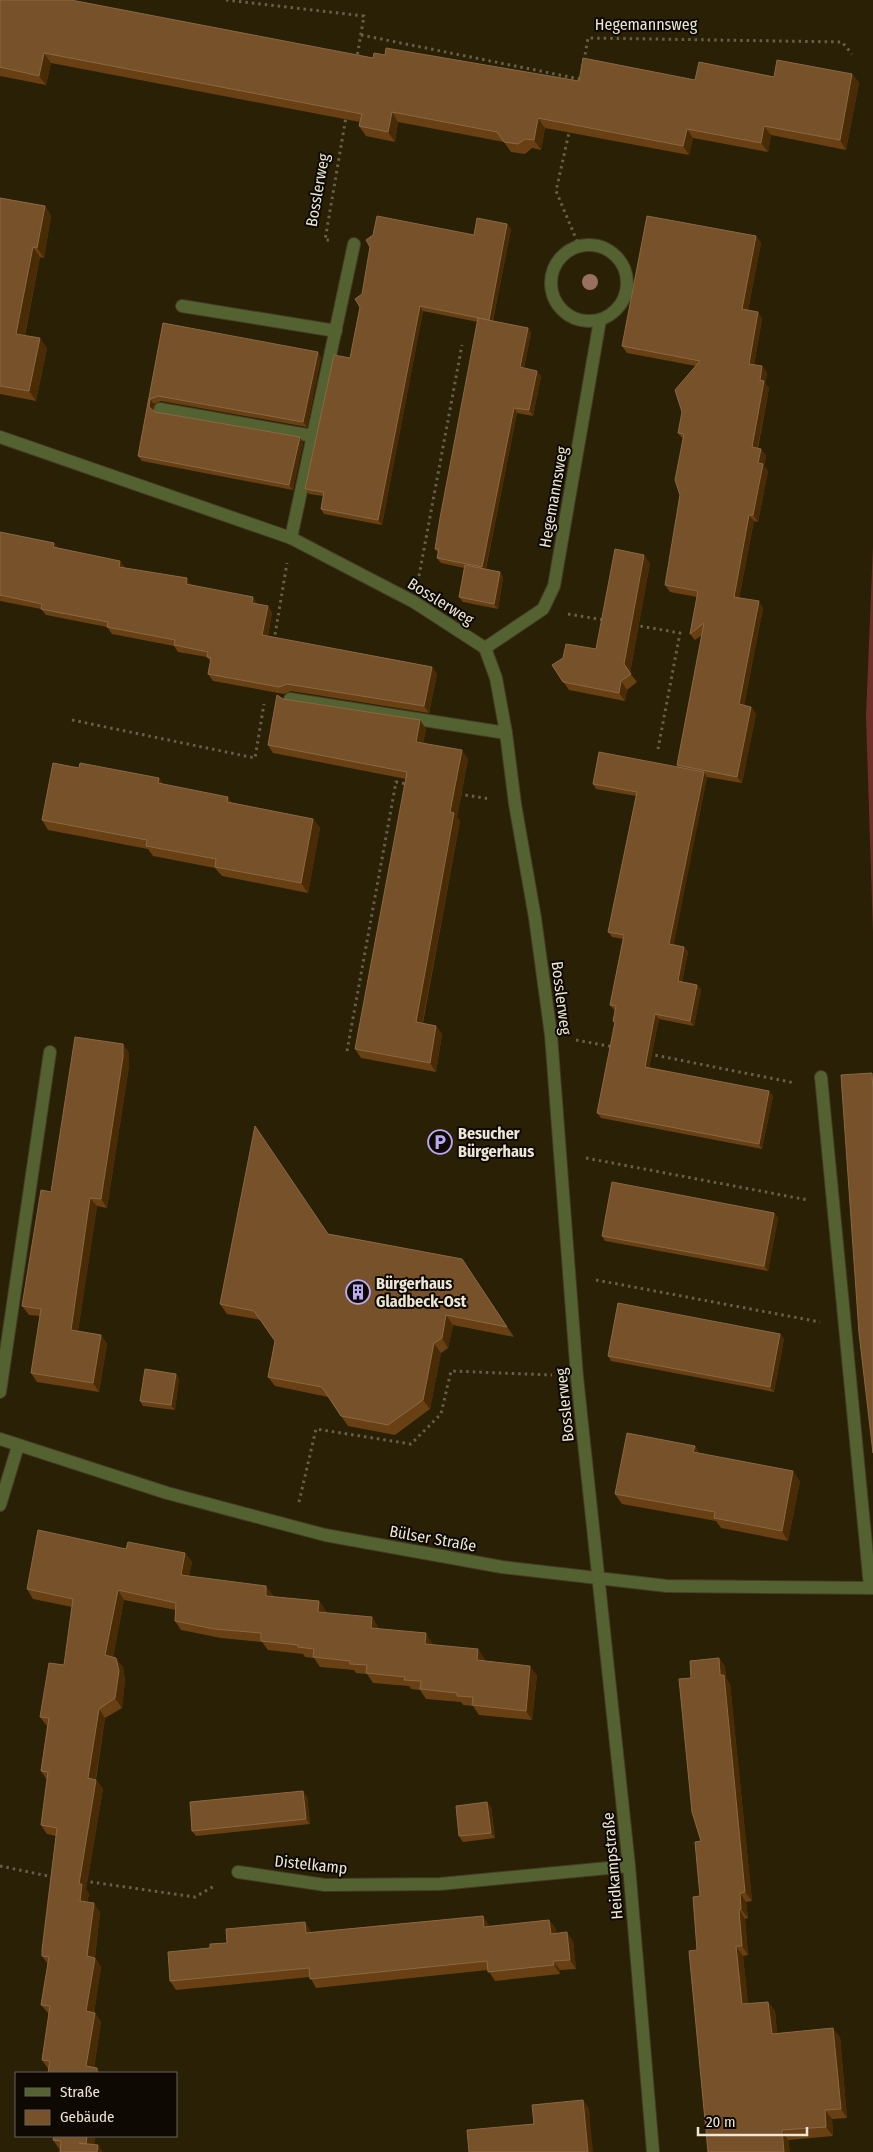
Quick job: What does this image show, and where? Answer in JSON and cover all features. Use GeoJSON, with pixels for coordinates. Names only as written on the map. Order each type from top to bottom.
{"type":"FeatureCollection","features":[{"type":"Feature","properties":{"kind":"street"},"geometry":{"type":"LineString","coordinates":[[291,538],[354,244]]}},
{"type":"Feature","properties":{"kind":"street"},"geometry":{"type":"LineString","coordinates":[[579,246],[594,246],[608,250],[619,259],[626,272],[628,287],[623,302],[613,313],[600,320],[585,321],[571,317],[560,307],[553,294],[552,279],[556,265],[566,254],[579,246]]}},
{"type":"Feature","properties":{"kind":"street"},"geometry":{"type":"LineString","coordinates":[[182,306],[336,331]]}},
{"type":"Feature","properties":{"kind":"street","name":"Hegemannsweg"},"geometry":{"type":"LineString","coordinates":[[543,609],[554,586],[600,320]]}},
{"type":"Feature","properties":{"kind":"street"},"geometry":{"type":"LineString","coordinates":[[160,409],[314,436]]}},
{"type":"Feature","properties":{"kind":"street","name":"Bosslerweg"},"geometry":{"type":"LineString","coordinates":[[0,437],[291,538],[414,602],[485,648],[496,678],[506,732],[515,804],[535,918],[550,1035],[577,1377],[598,1578]]}},
{"type":"Feature","properties":{"kind":"street"},"geometry":{"type":"LineString","coordinates":[[485,648],[543,609]]}},
{"type":"Feature","properties":{"kind":"street"},"geometry":{"type":"LineString","coordinates":[[290,698],[506,732]]}},
{"type":"Feature","properties":{"kind":"street"},"geometry":{"type":"LineString","coordinates":[[0,1392],[50,1052]]}},
{"type":"Feature","properties":{"kind":"street"},"geometry":{"type":"LineString","coordinates":[[821,1082],[872,1588]]}},
{"type":"Feature","properties":{"kind":"street","name":"Bülser Straße"},"geometry":{"type":"LineString","coordinates":[[0,1439],[167,1493],[293,1527],[325,1535],[502,1567],[667,1586],[872,1588]]}},
{"type":"Feature","properties":{"kind":"street"},"geometry":{"type":"LineString","coordinates":[[0,1505],[18,1446]]}},
{"type":"Feature","properties":{"kind":"street","name":"Heidkampstraße"},"geometry":{"type":"LineString","coordinates":[[598,1578],[628,1866],[653,2152]]}},
{"type":"Feature","properties":{"kind":"street","name":"Distelkamp"},"geometry":{"type":"LineString","coordinates":[[238,1872],[326,1885],[440,1884],[628,1866]]}},
{"type":"Feature","properties":{"kind":"path"},"geometry":{"type":"LineString","coordinates":[[226,0],[364,16],[356,64]]}},
{"type":"Feature","properties":{"kind":"path"},"geometry":{"type":"LineString","coordinates":[[361,34],[580,79]]}},
{"type":"Feature","properties":{"kind":"path","name":"Hegemannsweg"},"geometry":{"type":"LineString","coordinates":[[583,63],[588,38],[842,42],[852,54]]}},
{"type":"Feature","properties":{"kind":"path"},"geometry":{"type":"LineString","coordinates":[[578,89],[582,71]]}},
{"type":"Feature","properties":{"kind":"path","name":"Bosslerweg"},"geometry":{"type":"LineString","coordinates":[[347,113],[324,240],[354,244]]}},
{"type":"Feature","properties":{"kind":"path"},"geometry":{"type":"LineString","coordinates":[[570,126],[556,192],[579,246]]}},
{"type":"Feature","properties":{"kind":"path"},"geometry":{"type":"LineString","coordinates":[[414,602],[462,345]]}},
{"type":"Feature","properties":{"kind":"path"},"geometry":{"type":"LineString","coordinates":[[274,644],[291,538]]}},
{"type":"Feature","properties":{"kind":"path"},"geometry":{"type":"LineString","coordinates":[[543,609],[612,621]]}},
{"type":"Feature","properties":{"kind":"path"},"geometry":{"type":"LineString","coordinates":[[631,625],[680,633],[658,749]]}},
{"type":"Feature","properties":{"kind":"path"},"geometry":{"type":"LineString","coordinates":[[72,720],[255,758],[264,703]]}},
{"type":"Feature","properties":{"kind":"path"},"geometry":{"type":"LineString","coordinates":[[347,1051],[396,782],[414,785]]}},
{"type":"Feature","properties":{"kind":"path"},"geometry":{"type":"LineString","coordinates":[[451,792],[515,804]]}},
{"type":"Feature","properties":{"kind":"path"},"geometry":{"type":"LineString","coordinates":[[550,1035],[618,1048]]}},
{"type":"Feature","properties":{"kind":"path"},"geometry":{"type":"LineString","coordinates":[[647,1054],[821,1082]]}},
{"type":"Feature","properties":{"kind":"path"},"geometry":{"type":"LineString","coordinates":[[558,1153],[833,1205]]}},
{"type":"Feature","properties":{"kind":"path"},"geometry":{"type":"LineString","coordinates":[[568,1274],[845,1327]]}},
{"type":"Feature","properties":{"kind":"path"},"geometry":{"type":"LineString","coordinates":[[293,1527],[316,1429],[411,1444],[441,1414],[451,1371],[577,1377]]}},
{"type":"Feature","properties":{"kind":"path"},"geometry":{"type":"LineString","coordinates":[[0,1866],[55,1877]]}},
{"type":"Feature","properties":{"kind":"path"},"geometry":{"type":"LineString","coordinates":[[83,1881],[195,1897],[238,1872]]}},
{"type":"Feature","properties":{"kind":"shaded area"},"geometry":{"type":"Polygon","coordinates":[[[873,546],[873,933],[866,716],[873,546]]]}},
{"type":"Feature","properties":{"kind":"building"},"geometry":{"type":"Polygon","coordinates":[[[0,0],[71,0],[373,58],[374,53],[385,55],[386,48],[579,81],[583,58],[695,80],[699,62],[774,77],[777,60],[852,74],[840,140],[764,126],[761,143],[687,129],[683,146],[538,118],[534,140],[525,139],[518,144],[504,142],[497,132],[392,112],[388,132],[359,126],[362,114],[44,53],[39,76],[0,67],[0,0]]]}},
{"type":"Feature","properties":{"kind":"building"},"geometry":{"type":"Polygon","coordinates":[[[0,198],[45,206],[37,248],[33,247],[16,334],[40,338],[29,391],[0,386],[0,198]]]}},
{"type":"Feature","properties":{"kind":"building"},"geometry":{"type":"Polygon","coordinates":[[[377,216],[474,235],[477,218],[507,224],[489,320],[420,306],[378,520],[321,509],[324,492],[305,489],[334,355],[350,358],[360,307],[355,299],[362,294],[370,247],[366,240],[373,235],[377,216]]]}},
{"type":"Feature","properties":{"kind":"building"},"geometry":{"type":"Polygon","coordinates":[[[647,216],[756,236],[742,309],[758,312],[749,364],[762,366],[760,380],[764,381],[752,447],[761,449],[758,463],[763,464],[753,515],[749,515],[734,597],[759,601],[739,704],[751,707],[737,777],[677,765],[704,623],[690,634],[698,591],[665,585],[680,495],[675,480],[684,434],[678,433],[682,412],[675,390],[700,361],[622,346],[647,216]]]}},
{"type":"Feature","properties":{"kind":"building"},"geometry":{"type":"Polygon","coordinates":[[[478,318],[528,328],[520,367],[537,371],[529,410],[514,408],[482,567],[437,558],[439,549],[435,549],[478,318]]]}},
{"type":"Feature","properties":{"kind":"building"},"geometry":{"type":"Polygon","coordinates":[[[163,323],[318,352],[303,422],[158,396],[150,399],[149,407],[155,412],[300,437],[289,485],[138,456],[163,323]]]}},
{"type":"Feature","properties":{"kind":"building"},"geometry":{"type":"Polygon","coordinates":[[[0,532],[54,543],[53,547],[120,561],[119,567],[187,578],[186,584],[253,597],[252,603],[268,606],[262,635],[432,667],[424,706],[287,684],[279,687],[208,674],[211,658],[207,657],[208,652],[174,645],[175,640],[107,627],[108,622],[41,609],[42,604],[0,595],[0,532]]]}},
{"type":"Feature","properties":{"kind":"building"},"geometry":{"type":"Polygon","coordinates":[[[615,549],[644,555],[624,664],[631,674],[621,681],[619,693],[563,682],[552,665],[563,658],[566,644],[596,649],[615,549]]]}},
{"type":"Feature","properties":{"kind":"building"},"geometry":{"type":"Polygon","coordinates":[[[465,565],[500,572],[494,604],[459,597],[465,565]]]}},
{"type":"Feature","properties":{"kind":"building"},"geometry":{"type":"Polygon","coordinates":[[[277,695],[283,699],[420,720],[416,742],[462,750],[450,812],[454,813],[416,1022],[436,1026],[430,1063],[355,1049],[407,772],[268,745],[277,695]]]}},
{"type":"Feature","properties":{"kind":"building"},"geometry":{"type":"Polygon","coordinates":[[[599,752],[704,772],[669,944],[684,947],[678,981],[697,985],[690,1021],[655,1014],[645,1067],[769,1091],[759,1144],[597,1113],[615,1022],[613,1021],[616,1006],[610,1005],[624,935],[608,932],[637,792],[593,784],[599,752]]]}},
{"type":"Feature","properties":{"kind":"building"},"geometry":{"type":"Polygon","coordinates":[[[53,763],[79,768],[80,763],[159,778],[158,783],[228,797],[227,802],[313,819],[301,883],[215,867],[216,859],[146,846],[147,840],[42,820],[53,763]]]}},
{"type":"Feature","properties":{"kind":"building"},"geometry":{"type":"Polygon","coordinates":[[[75,1037],[123,1044],[123,1057],[101,1199],[90,1198],[71,1330],[101,1335],[93,1383],[31,1373],[41,1309],[22,1306],[41,1190],[51,1192],[75,1037]]]}},
{"type":"Feature","properties":{"kind":"building"},"geometry":{"type":"Polygon","coordinates":[[[872,1073],[873,1453],[859,1333],[841,1075],[872,1073]]]}},
{"type":"Feature","properties":{"kind":"building","name":"Bürgerhaus Gladbeck-Ost"},"geometry":{"type":"Polygon","coordinates":[[[255,1126],[328,1234],[462,1259],[507,1327],[446,1315],[442,1338],[434,1343],[423,1400],[388,1425],[341,1416],[322,1387],[268,1377],[275,1341],[254,1311],[220,1304],[255,1126]]]}},
{"type":"Feature","properties":{"kind":"building"},"geometry":{"type":"Polygon","coordinates":[[[612,1182],[774,1213],[764,1266],[602,1236],[612,1182]]]}},
{"type":"Feature","properties":{"kind":"building"},"geometry":{"type":"Polygon","coordinates":[[[618,1303],[780,1334],[770,1387],[608,1356],[618,1303]]]}},
{"type":"Feature","properties":{"kind":"building"},"geometry":{"type":"Polygon","coordinates":[[[145,1369],[176,1374],[171,1405],[140,1401],[145,1369]]]}},
{"type":"Feature","properties":{"kind":"building"},"geometry":{"type":"Polygon","coordinates":[[[627,1433],[695,1446],[693,1452],[793,1471],[782,1531],[714,1518],[715,1512],[615,1494],[627,1433]]]}},
{"type":"Feature","properties":{"kind":"building"},"geometry":{"type":"Polygon","coordinates":[[[38,1530],[126,1549],[128,1542],[185,1553],[181,1575],[266,1586],[266,1596],[319,1601],[318,1612],[372,1617],[371,1628],[426,1633],[425,1644],[478,1649],[477,1660],[530,1666],[526,1711],[472,1705],[473,1697],[457,1696],[457,1693],[420,1689],[421,1681],[404,1680],[405,1677],[366,1673],[367,1665],[350,1664],[350,1661],[313,1657],[314,1649],[298,1647],[298,1645],[261,1641],[261,1633],[214,1629],[175,1621],[176,1603],[118,1590],[105,1655],[116,1658],[119,1671],[115,1698],[99,1709],[88,1778],[96,1780],[79,1884],[82,1884],[80,1901],[94,1903],[87,1956],[95,1958],[86,2011],[95,2013],[86,2066],[97,2068],[97,2072],[48,2072],[50,2061],[42,2060],[50,2006],[41,2005],[49,1957],[42,1956],[42,1950],[57,1828],[41,1825],[48,1772],[41,1771],[49,1718],[40,1717],[49,1663],[64,1665],[73,1599],[27,1589],[38,1530]]]}},
{"type":"Feature","properties":{"kind":"building"},"geometry":{"type":"Polygon","coordinates":[[[719,1658],[720,1675],[724,1675],[745,1892],[740,1893],[741,1909],[739,1910],[742,1946],[736,1946],[742,2004],[768,2002],[772,2034],[833,2028],[841,2109],[825,2110],[826,2127],[782,2130],[784,2152],[708,2152],[689,1951],[697,1950],[693,1897],[700,1896],[695,1842],[701,1841],[692,1812],[679,1679],[691,1678],[690,1661],[719,1658]]]}},
{"type":"Feature","properties":{"kind":"building"},"geometry":{"type":"Polygon","coordinates":[[[303,1791],[306,1819],[192,1831],[190,1802],[303,1791]]]}},
{"type":"Feature","properties":{"kind":"building"},"geometry":{"type":"Polygon","coordinates":[[[487,1802],[491,1833],[459,1836],[456,1806],[487,1802]]]}},
{"type":"Feature","properties":{"kind":"building"},"geometry":{"type":"Polygon","coordinates":[[[483,1916],[484,1927],[549,1920],[551,1934],[567,1932],[570,1960],[553,1961],[554,1965],[488,1972],[487,1961],[310,1979],[309,1968],[170,1981],[168,1952],[210,1948],[210,1944],[227,1943],[226,1929],[305,1922],[306,1933],[483,1916]]]}},
{"type":"Feature","properties":{"kind":"building"},"geometry":{"type":"Polygon","coordinates":[[[583,2100],[588,2152],[469,2152],[467,2130],[534,2124],[532,2105],[583,2100]]]}},
{"type":"Feature","properties":{"kind":"building"},"geometry":{"type":"Polygon","coordinates":[[[54,2137],[87,2137],[86,2144],[98,2145],[97,2152],[60,2152],[61,2141],[53,2140],[54,2137]]]}},
{"type":"Feature","properties":{"kind":"place","name":"Besucher Bürgerhaus"},"geometry":{"type":"Point","coordinates":[440,1142]}},
{"type":"Feature","properties":{"kind":"place","name":"Bürgerhaus Gladbeck-Ost"},"geometry":{"type":"Point","coordinates":[358,1292]}}]}
